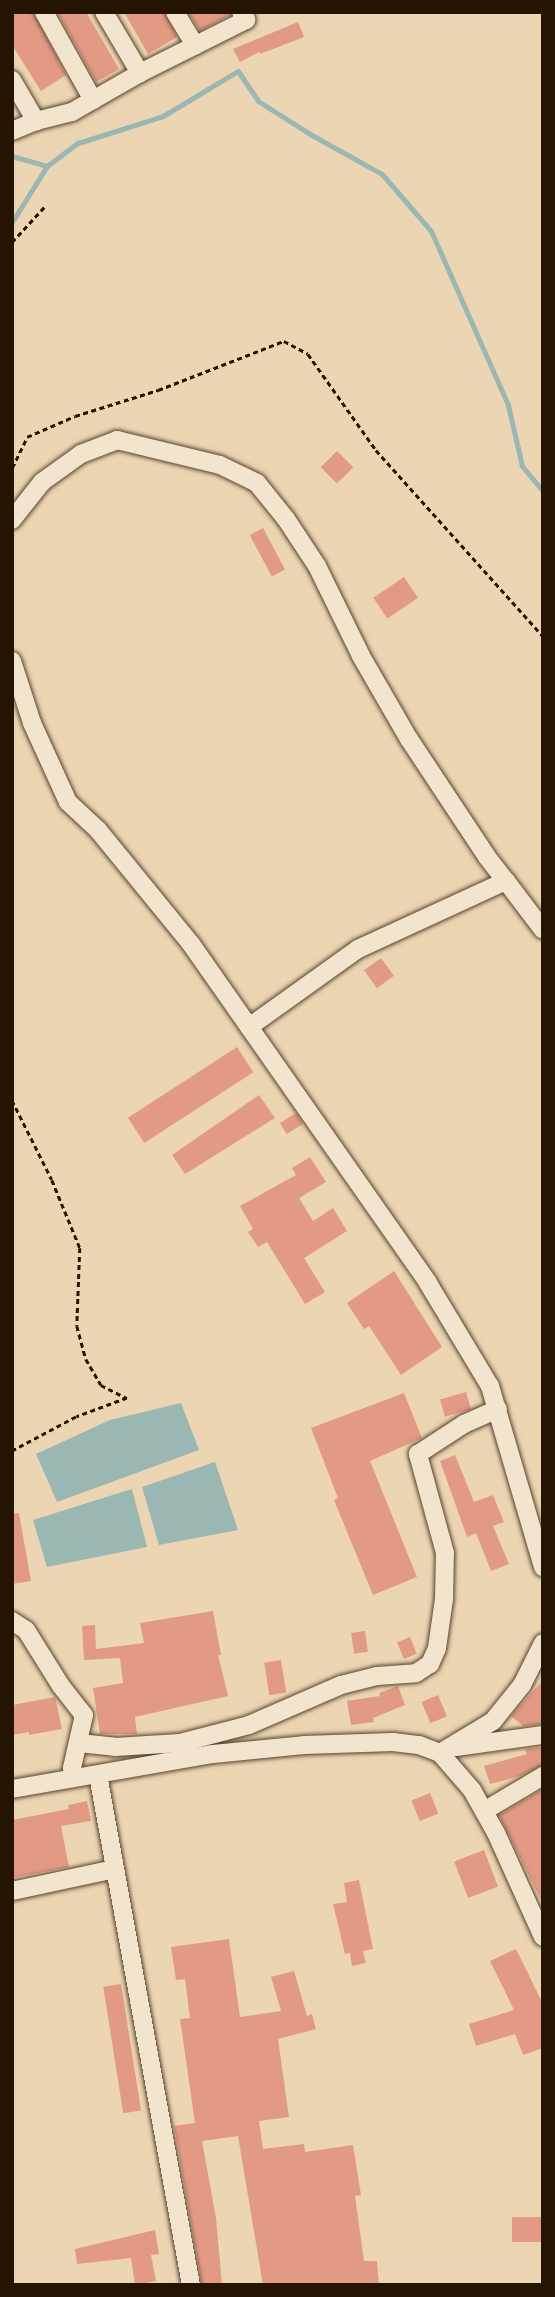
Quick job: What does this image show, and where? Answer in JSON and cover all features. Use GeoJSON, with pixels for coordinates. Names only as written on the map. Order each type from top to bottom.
{"type":"FeatureCollection","features":[{"type":"Feature","properties":{"kind":"street"},"geometry":{"type":"LineString","coordinates":[[44,12],[93,100]]}},
{"type":"Feature","properties":{"kind":"street"},"geometry":{"type":"LineString","coordinates":[[104,12],[140,73]]}},
{"type":"Feature","properties":{"kind":"street"},"geometry":{"type":"LineString","coordinates":[[175,12],[195,45]]}},
{"type":"Feature","properties":{"kind":"street"},"geometry":{"type":"LineString","coordinates":[[12,131],[36,121],[72,112],[244,16]]}},
{"type":"Feature","properties":{"kind":"street"},"geometry":{"type":"LineString","coordinates":[[12,80],[36,121]]}},
{"type":"Feature","properties":{"kind":"street"},"geometry":{"type":"LineString","coordinates":[[12,520],[42,482],[82,454],[117,440],[220,465],[257,484],[286,519],[317,566],[361,656],[486,858],[543,930]]}},
{"type":"Feature","properties":{"kind":"street"},"geometry":{"type":"LineString","coordinates":[[12,662],[32,723],[68,802],[98,830],[191,944],[428,1283],[490,1386],[543,1567]]}},
{"type":"Feature","properties":{"kind":"street"},"geometry":{"type":"LineString","coordinates":[[249,1027],[358,949],[506,881]]}},
{"type":"Feature","properties":{"kind":"street"},"geometry":{"type":"LineString","coordinates":[[79,1743],[115,1747],[180,1743],[249,1724],[341,1685],[377,1676],[416,1673],[430,1664],[438,1648],[445,1553],[418,1454],[464,1424],[498,1409]]}},
{"type":"Feature","properties":{"kind":"street"},"geometry":{"type":"LineString","coordinates":[[12,1621],[26,1630],[61,1686],[84,1715],[72,1768],[74,1778]]}},
{"type":"Feature","properties":{"kind":"street"},"geometry":{"type":"LineString","coordinates":[[446,1750],[493,1721],[522,1685],[543,1643]]}},
{"type":"Feature","properties":{"kind":"street"},"geometry":{"type":"LineString","coordinates":[[12,1789],[213,1754],[304,1745],[393,1742],[446,1750],[543,1735]]}},
{"type":"Feature","properties":{"kind":"street"},"geometry":{"type":"LineString","coordinates":[[446,1750],[484,1811],[543,1937]]}},
{"type":"Feature","properties":{"kind":"street"},"geometry":{"type":"LineString","coordinates":[[98,1775],[191,2285]]}},
{"type":"Feature","properties":{"kind":"street"},"geometry":{"type":"LineString","coordinates":[[484,1811],[543,1776]]}},
{"type":"Feature","properties":{"kind":"street"},"geometry":{"type":"LineString","coordinates":[[12,1891],[115,1869]]}},
{"type":"Feature","properties":{"kind":"path"},"geometry":{"type":"LineString","coordinates":[[12,242],[46,205]]}},
{"type":"Feature","properties":{"kind":"path"},"geometry":{"type":"LineString","coordinates":[[12,468],[27,437],[75,416],[158,390],[284,341],[307,354],[376,450],[543,636]]}},
{"type":"Feature","properties":{"kind":"path"},"geometry":{"type":"LineString","coordinates":[[12,1100],[52,1180],[80,1248],[77,1326],[86,1359],[101,1385],[127,1398],[76,1417],[12,1451]]}},
{"type":"Feature","properties":{"kind":"water"},"geometry":{"type":"Polygon","coordinates":[[[181,1403],[199,1450],[57,1502],[36,1454],[110,1420],[181,1403]]]}},
{"type":"Feature","properties":{"kind":"water"},"geometry":{"type":"Polygon","coordinates":[[[215,1462],[238,1530],[159,1545],[142,1487],[215,1462]]]}},
{"type":"Feature","properties":{"kind":"water"},"geometry":{"type":"Polygon","coordinates":[[[132,1489],[147,1547],[47,1567],[33,1520],[132,1489]]]}},
{"type":"Feature","properties":{"kind":"building"},"geometry":{"type":"Polygon","coordinates":[[[12,12],[33,12],[66,75],[41,91],[12,45],[12,12]]]}},
{"type":"Feature","properties":{"kind":"building"},"geometry":{"type":"Polygon","coordinates":[[[57,12],[86,12],[119,69],[96,82],[57,12]]]}},
{"type":"Feature","properties":{"kind":"building"},"geometry":{"type":"Polygon","coordinates":[[[124,12],[164,12],[177,37],[148,54],[124,12]]]}},
{"type":"Feature","properties":{"kind":"building"},"geometry":{"type":"Polygon","coordinates":[[[188,12],[230,12],[230,15],[200,31],[188,12]]]}},
{"type":"Feature","properties":{"kind":"building"},"geometry":{"type":"Polygon","coordinates":[[[298,22],[304,37],[260,54],[259,52],[240,62],[233,49],[298,22]]]}},
{"type":"Feature","properties":{"kind":"building"},"geometry":{"type":"Polygon","coordinates":[[[337,451],[353,467],[337,484],[321,467],[337,451]]]}},
{"type":"Feature","properties":{"kind":"building"},"geometry":{"type":"Polygon","coordinates":[[[263,528],[285,569],[272,577],[250,535],[263,528]]]}},
{"type":"Feature","properties":{"kind":"building"},"geometry":{"type":"Polygon","coordinates":[[[404,577],[418,598],[387,618],[373,598],[404,577]]]}},
{"type":"Feature","properties":{"kind":"building"},"geometry":{"type":"Polygon","coordinates":[[[381,958],[394,976],[377,988],[364,970],[381,958]]]}},
{"type":"Feature","properties":{"kind":"building"},"geometry":{"type":"Polygon","coordinates":[[[237,1047],[253,1072],[144,1143],[128,1118],[237,1047]]]}},
{"type":"Feature","properties":{"kind":"building"},"geometry":{"type":"Polygon","coordinates":[[[259,1095],[275,1118],[185,1174],[172,1155],[259,1095]]]}},
{"type":"Feature","properties":{"kind":"building"},"geometry":{"type":"Polygon","coordinates":[[[296,1113],[303,1124],[287,1134],[280,1123],[296,1113]]]}},
{"type":"Feature","properties":{"kind":"building"},"geometry":{"type":"Polygon","coordinates":[[[310,1157],[326,1182],[299,1198],[313,1221],[333,1208],[347,1231],[304,1258],[325,1292],[305,1304],[267,1242],[258,1247],[248,1232],[253,1229],[240,1206],[296,1175],[292,1168],[310,1157]]]}},
{"type":"Feature","properties":{"kind":"building"},"geometry":{"type":"Polygon","coordinates":[[[394,1271],[442,1347],[401,1375],[369,1326],[364,1329],[347,1303],[394,1271]]]}},
{"type":"Feature","properties":{"kind":"building"},"geometry":{"type":"Polygon","coordinates":[[[466,1392],[471,1409],[445,1417],[440,1399],[466,1392]]]}},
{"type":"Feature","properties":{"kind":"building"},"geometry":{"type":"Polygon","coordinates":[[[404,1393],[422,1438],[370,1461],[417,1577],[373,1595],[334,1500],[338,1498],[311,1428],[404,1393]]]}},
{"type":"Feature","properties":{"kind":"building"},"geometry":{"type":"Polygon","coordinates":[[[455,1455],[474,1502],[493,1495],[504,1522],[493,1526],[509,1564],[491,1571],[476,1533],[467,1537],[440,1461],[455,1455]]]}},
{"type":"Feature","properties":{"kind":"building"},"geometry":{"type":"Polygon","coordinates":[[[19,1513],[31,1581],[12,1584],[12,1514],[19,1513]]]}},
{"type":"Feature","properties":{"kind":"building"},"geometry":{"type":"Polygon","coordinates":[[[213,1611],[221,1655],[218,1655],[228,1696],[135,1717],[137,1734],[100,1734],[93,1688],[123,1683],[120,1658],[84,1660],[82,1626],[95,1625],[96,1649],[144,1643],[140,1623],[213,1611]]]}},
{"type":"Feature","properties":{"kind":"building"},"geometry":{"type":"Polygon","coordinates":[[[365,1631],[368,1652],[354,1654],[351,1633],[365,1631]]]}},
{"type":"Feature","properties":{"kind":"building"},"geometry":{"type":"Polygon","coordinates":[[[410,1637],[417,1654],[404,1659],[397,1642],[410,1637]]]}},
{"type":"Feature","properties":{"kind":"building"},"geometry":{"type":"Polygon","coordinates":[[[281,1660],[286,1693],[269,1695],[264,1663],[281,1660]]]}},
{"type":"Feature","properties":{"kind":"building"},"geometry":{"type":"Polygon","coordinates":[[[543,1680],[543,1724],[523,1726],[511,1716],[543,1680]]]}},
{"type":"Feature","properties":{"kind":"building"},"geometry":{"type":"Polygon","coordinates":[[[398,1686],[405,1705],[373,1718],[374,1722],[351,1725],[347,1701],[380,1696],[379,1693],[398,1686]]]}},
{"type":"Feature","properties":{"kind":"building"},"geometry":{"type":"Polygon","coordinates":[[[438,1695],[447,1716],[430,1723],[421,1702],[438,1695]]]}},
{"type":"Feature","properties":{"kind":"building"},"geometry":{"type":"Polygon","coordinates":[[[55,1697],[62,1729],[12,1735],[12,1705],[55,1697]]]}},
{"type":"Feature","properties":{"kind":"building"},"geometry":{"type":"Polygon","coordinates":[[[543,1747],[543,1765],[520,1776],[490,1784],[484,1766],[527,1754],[525,1749],[543,1747]]]}},
{"type":"Feature","properties":{"kind":"building"},"geometry":{"type":"Polygon","coordinates":[[[543,1789],[543,1904],[499,1815],[543,1789]]]}},
{"type":"Feature","properties":{"kind":"building"},"geometry":{"type":"Polygon","coordinates":[[[430,1793],[438,1813],[420,1821],[411,1800],[430,1793]]]}},
{"type":"Feature","properties":{"kind":"building"},"geometry":{"type":"Polygon","coordinates":[[[87,1801],[91,1821],[61,1826],[69,1867],[12,1878],[12,1820],[69,1809],[68,1805],[87,1801]]]}},
{"type":"Feature","properties":{"kind":"building"},"geometry":{"type":"Polygon","coordinates":[[[484,1850],[498,1886],[468,1898],[454,1861],[484,1850]]]}},
{"type":"Feature","properties":{"kind":"building"},"geometry":{"type":"Polygon","coordinates":[[[359,1880],[373,1949],[363,1951],[366,1963],[352,1966],[350,1953],[345,1954],[333,1904],[347,1902],[344,1883],[359,1880]]]}},
{"type":"Feature","properties":{"kind":"building"},"geometry":{"type":"Polygon","coordinates":[[[229,1939],[240,2017],[281,2011],[271,1977],[294,1971],[307,2016],[312,2014],[316,2029],[278,2039],[289,2117],[259,2121],[263,2149],[304,2144],[305,2152],[353,2145],[361,2195],[355,2196],[364,2261],[377,2261],[379,2285],[263,2285],[238,2136],[202,2141],[216,2218],[222,2285],[202,2285],[174,2126],[195,2123],[180,2019],[190,2018],[185,1979],[176,1980],[171,1947],[229,1939]]]}},
{"type":"Feature","properties":{"kind":"building"},"geometry":{"type":"Polygon","coordinates":[[[516,1949],[543,2004],[543,2048],[523,2055],[515,2034],[476,2046],[469,2024],[514,2010],[490,1961],[516,1949]]]}},
{"type":"Feature","properties":{"kind":"building"},"geometry":{"type":"Polygon","coordinates":[[[121,1984],[141,2110],[123,2113],[103,1987],[121,1984]]]}},
{"type":"Feature","properties":{"kind":"building"},"geometry":{"type":"Polygon","coordinates":[[[512,2217],[543,2217],[543,2242],[512,2242],[512,2217]]]}},
{"type":"Feature","properties":{"kind":"building"},"geometry":{"type":"Polygon","coordinates":[[[155,2230],[159,2254],[151,2255],[156,2281],[135,2285],[131,2258],[77,2264],[75,2249],[155,2230]]]}},
{"type":"Feature","properties":{"kind":"waterway"},"geometry":{"type":"LineString","coordinates":[[12,156],[47,166],[78,143],[163,116],[238,71],[258,101],[382,174],[431,231],[508,405],[522,466],[543,491]]}},
{"type":"Feature","properties":{"kind":"waterway"},"geometry":{"type":"LineString","coordinates":[[12,222],[47,166]]}}]}
